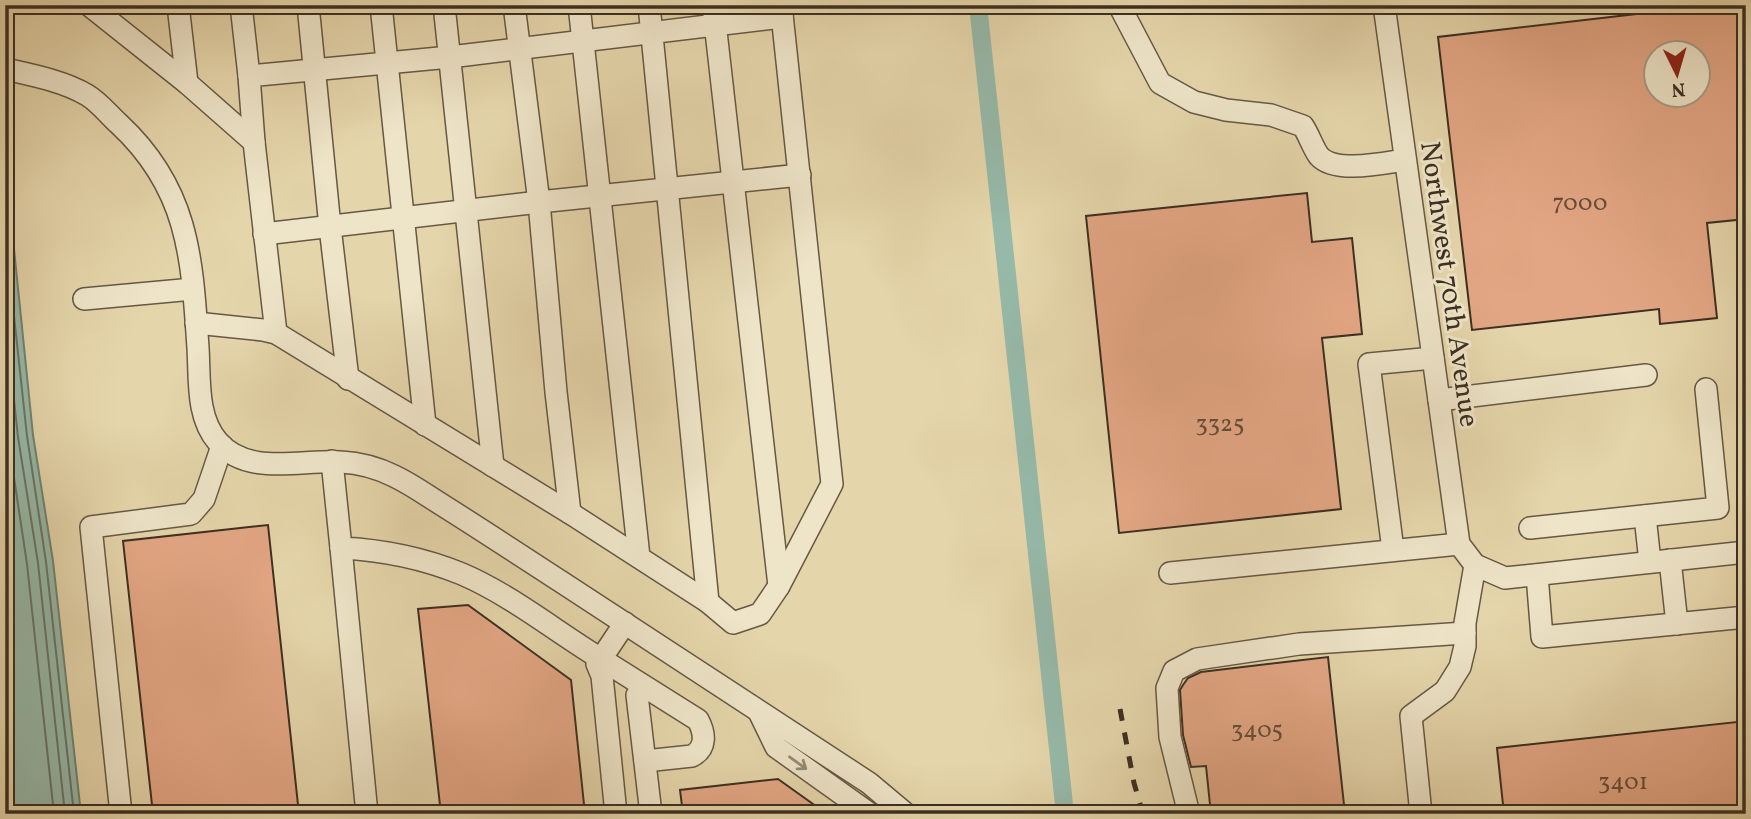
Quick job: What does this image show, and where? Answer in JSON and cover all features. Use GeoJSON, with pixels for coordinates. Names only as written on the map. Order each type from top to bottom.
{"type":"FeatureCollection","features":[{"type":"Feature","properties":{"kind":"street"},"geometry":{"type":"LineString","coordinates":[[89,5],[187,83],[254,142]]}},
{"type":"Feature","properties":{"kind":"street"},"geometry":{"type":"LineString","coordinates":[[178,5],[187,83]]}},
{"type":"Feature","properties":{"kind":"street"},"geometry":{"type":"LineString","coordinates":[[241,5],[276,333]]}},
{"type":"Feature","properties":{"kind":"street"},"geometry":{"type":"LineString","coordinates":[[308,5],[348,379]]}},
{"type":"Feature","properties":{"kind":"street"},"geometry":{"type":"LineString","coordinates":[[381,5],[425,425]]}},
{"type":"Feature","properties":{"kind":"street"},"geometry":{"type":"LineString","coordinates":[[444,5],[493,466]]}},
{"type":"Feature","properties":{"kind":"street"},"geometry":{"type":"LineString","coordinates":[[514,5],[539,202],[570,513]]}},
{"type":"Feature","properties":{"kind":"street"},"geometry":{"type":"LineString","coordinates":[[579,5],[639,557]]}},
{"type":"Feature","properties":{"kind":"street"},"geometry":{"type":"LineString","coordinates":[[649,5],[708,602]]}},
{"type":"Feature","properties":{"kind":"street"},"geometry":{"type":"LineString","coordinates":[[1119,5],[1160,83],[1194,102],[1226,110],[1271,115],[1303,126],[1319,156],[1332,164],[1367,166],[1405,160]]}},
{"type":"Feature","properties":{"kind":"street","name":"Northwest 70th Avenue"},"geometry":{"type":"LineString","coordinates":[[1384,5],[1459,544],[1475,565]]}},
{"type":"Feature","properties":{"kind":"street"},"geometry":{"type":"LineString","coordinates":[[196,323],[276,333],[570,513],[708,602],[733,622],[760,614],[779,586],[832,484],[781,11],[714,15],[652,32],[582,41],[450,57],[249,76]]}},
{"type":"Feature","properties":{"kind":"street"},"geometry":{"type":"LineString","coordinates":[[714,15],[779,586]]}},
{"type":"Feature","properties":{"kind":"street"},"geometry":{"type":"LineString","coordinates":[[5,69],[65,85],[89,96],[141,144],[161,172],[179,212],[186,239],[193,289],[202,406],[208,425],[222,446],[239,456],[271,464],[332,461],[371,467],[404,482],[869,783],[906,814]]}},
{"type":"Feature","properties":{"kind":"street"},"geometry":{"type":"LineString","coordinates":[[264,234],[800,175]]}},
{"type":"Feature","properties":{"kind":"street"},"geometry":{"type":"LineString","coordinates":[[84,299],[193,289]]}},
{"type":"Feature","properties":{"kind":"street"},"geometry":{"type":"LineString","coordinates":[[1393,550],[1369,364],[1433,358]]}},
{"type":"Feature","properties":{"kind":"street"},"geometry":{"type":"LineString","coordinates":[[1439,400],[1646,375]]}},
{"type":"Feature","properties":{"kind":"street"},"geometry":{"type":"LineString","coordinates":[[1530,528],[1718,508],[1706,389]]}},
{"type":"Feature","properties":{"kind":"street"},"geometry":{"type":"LineString","coordinates":[[121,814],[91,527],[191,514],[204,499],[222,446]]}},
{"type":"Feature","properties":{"kind":"street"},"geometry":{"type":"LineString","coordinates":[[332,461],[367,814]]}},
{"type":"Feature","properties":{"kind":"street"},"geometry":{"type":"LineString","coordinates":[[1645,516],[1677,624]]}},
{"type":"Feature","properties":{"kind":"street"},"geometry":{"type":"LineString","coordinates":[[1170,573],[1459,544]]}},
{"type":"Feature","properties":{"kind":"street"},"geometry":{"type":"LineString","coordinates":[[341,548],[405,555],[463,575],[536,617],[698,720],[703,740],[699,753],[645,761]]}},
{"type":"Feature","properties":{"kind":"street"},"geometry":{"type":"LineString","coordinates":[[1421,814],[1411,716],[1434,701],[1452,682],[1460,667],[1475,565],[1505,578],[1746,552]]}},
{"type":"Feature","properties":{"kind":"street"},"geometry":{"type":"LineString","coordinates":[[1537,575],[1542,637],[1746,617]]}},
{"type":"Feature","properties":{"kind":"street"},"geometry":{"type":"LineString","coordinates":[[616,814],[602,676],[597,664],[625,623]]}},
{"type":"Feature","properties":{"kind":"street"},"geometry":{"type":"LineString","coordinates":[[1189,814],[1170,737],[1167,688],[1174,671],[1198,659],[1299,644],[1465,633]]}},
{"type":"Feature","properties":{"kind":"street"},"geometry":{"type":"LineString","coordinates":[[643,687],[637,695],[651,814]]}},
{"type":"Feature","properties":{"kind":"street"},"geometry":{"type":"LineString","coordinates":[[758,710],[776,747],[870,814]]}},
{"type":"Feature","properties":{"kind":"water"},"geometry":{"type":"Polygon","coordinates":[[[5,188],[8,190],[33,435],[53,561],[81,814],[8,814],[5,791],[5,188]]]}},
{"type":"Feature","properties":{"kind":"building"},"geometry":{"type":"Polygon","coordinates":[[[1688,5],[1746,5],[1746,219],[1707,223],[1717,318],[1660,324],[1659,309],[1472,330],[1438,37],[1688,8],[1688,5]]]}},
{"type":"Feature","properties":{"kind":"building"},"geometry":{"type":"Polygon","coordinates":[[[1307,193],[1312,242],[1352,238],[1362,334],[1322,338],[1341,509],[1119,533],[1086,216],[1307,193]]]}},
{"type":"Feature","properties":{"kind":"building"},"geometry":{"type":"Polygon","coordinates":[[[268,525],[299,814],[153,814],[123,541],[268,525]]]}},
{"type":"Feature","properties":{"kind":"building"},"geometry":{"type":"Polygon","coordinates":[[[468,605],[571,680],[585,814],[441,814],[418,609],[468,605]]]}},
{"type":"Feature","properties":{"kind":"building"},"geometry":{"type":"Polygon","coordinates":[[[1328,657],[1345,814],[1211,814],[1206,766],[1191,767],[1183,735],[1180,690],[1188,678],[1201,672],[1328,657]]]}},
{"type":"Feature","properties":{"kind":"building"},"geometry":{"type":"Polygon","coordinates":[[[1746,721],[1746,814],[1504,814],[1497,748],[1746,721]]]}},
{"type":"Feature","properties":{"kind":"building"},"geometry":{"type":"Polygon","coordinates":[[[778,779],[827,814],[683,814],[680,790],[778,779]]]}},
{"type":"Feature","properties":{"kind":"waterway"},"geometry":{"type":"LineString","coordinates":[[978,5],[1065,814]]}},
{"type":"Feature","properties":{"kind":"railway"},"geometry":{"type":"LineString","coordinates":[[1120,709],[1134,783],[1143,814]]}}]}
